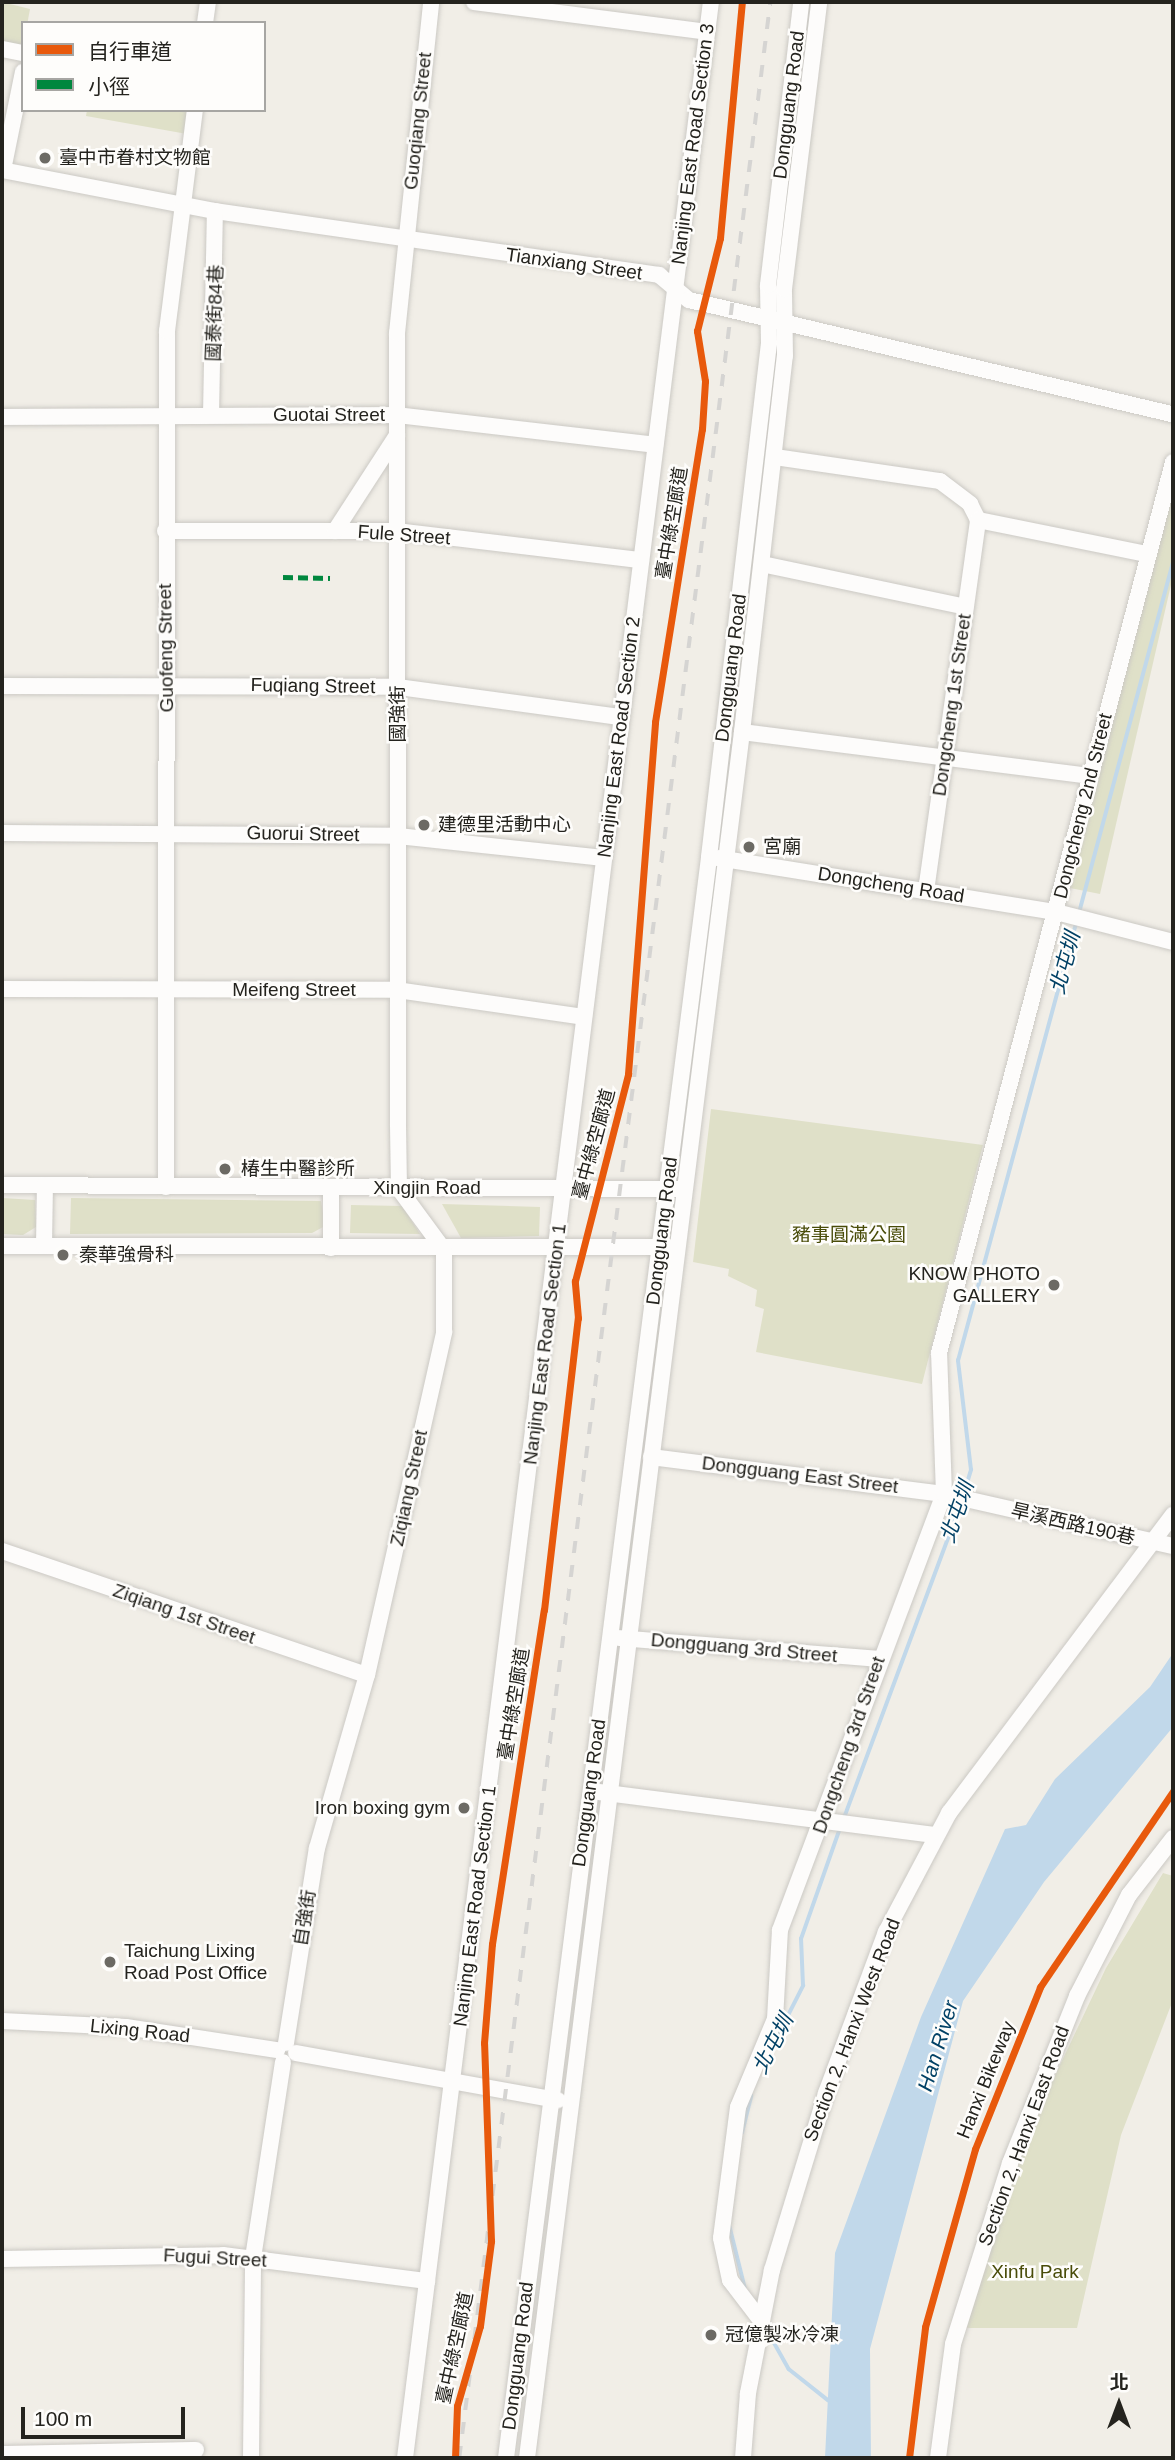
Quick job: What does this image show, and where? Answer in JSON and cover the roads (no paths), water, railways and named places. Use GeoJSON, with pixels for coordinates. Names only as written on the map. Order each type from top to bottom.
{"type":"FeatureCollection","features":[{"type":"Feature","properties":{"kind":"street"},"geometry":{"type":"LineString","coordinates":[[205,21],[208,2]]}},
{"type":"Feature","properties":{"kind":"street","name":"Guoqiang Street"},"geometry":{"type":"LineString","coordinates":[[407,240],[431,2]]}},
{"type":"Feature","properties":{"kind":"street"},"geometry":{"type":"LineString","coordinates":[[474,2],[707,33]]}},
{"type":"Feature","properties":{"kind":"street","name":"Nanjing East Road Section 3"},"geometry":{"type":"LineString","coordinates":[[676,287],[711,2]]}},
{"type":"Feature","properties":{"kind":"street","name":"Dongguang Road"},"geometry":{"type":"LineString","coordinates":[[506,2458],[588,1791],[651,1457],[742,732],[775,457],[778,321],[768,285],[801,2]]}},
{"type":"Feature","properties":{"kind":"street","name":"Dongguang Road"},"geometry":{"type":"LineString","coordinates":[[527,2458],[568,2101],[608,1793],[618,1638],[660,1247],[819,2]]}},
{"type":"Feature","properties":{"kind":"street"},"geometry":{"type":"LineString","coordinates":[[2,49],[21,53]]}},
{"type":"Feature","properties":{"kind":"street"},"geometry":{"type":"LineString","coordinates":[[2,170],[21,81]]}},
{"type":"Feature","properties":{"kind":"street","name":"Guofeng Street"},"geometry":{"type":"LineString","coordinates":[[166,1187],[170,834],[165,531],[167,331],[195,112]]}},
{"type":"Feature","properties":{"kind":"street","name":"Tianxiang Street"},"geometry":{"type":"LineString","coordinates":[[2,170],[215,211],[659,275],[689,300],[1173,414]]}},
{"type":"Feature","properties":{"kind":"street","name":"國泰街84巷"},"geometry":{"type":"LineString","coordinates":[[211,415],[215,211]]}},
{"type":"Feature","properties":{"kind":"street","name":"國強街"},"geometry":{"type":"LineString","coordinates":[[399,1189],[396,531],[397,415],[407,240]]}},
{"type":"Feature","properties":{"kind":"street","name":"Nanjing East Road Section 2"},"geometry":{"type":"LineString","coordinates":[[564,1188],[676,287]]}},
{"type":"Feature","properties":{"kind":"street","name":"Guotai Street"},"geometry":{"type":"LineString","coordinates":[[2,417],[397,415],[655,445]]}},
{"type":"Feature","properties":{"kind":"street"},"geometry":{"type":"LineString","coordinates":[[335,531],[397,435]]}},
{"type":"Feature","properties":{"kind":"street"},"geometry":{"type":"LineString","coordinates":[[775,457],[940,481],[970,504],[978,520],[1147,554]]}},
{"type":"Feature","properties":{"kind":"street","name":"Dongcheng 2nd Street"},"geometry":{"type":"LineString","coordinates":[[938,1396],[943,1339],[1056,912],[1088,776],[1173,462]]}},
{"type":"Feature","properties":{"kind":"street","name":"Dongcheng 1st Street"},"geometry":{"type":"LineString","coordinates":[[926,891],[978,520]]}},
{"type":"Feature","properties":{"kind":"street","name":"Fule Street"},"geometry":{"type":"LineString","coordinates":[[165,531],[396,531],[641,560]]}},
{"type":"Feature","properties":{"kind":"street"},"geometry":{"type":"LineString","coordinates":[[762,564],[966,607]]}},
{"type":"Feature","properties":{"kind":"street","name":"Fuqiang Street"},"geometry":{"type":"LineString","coordinates":[[2,686],[398,687],[621,717]]}},
{"type":"Feature","properties":{"kind":"street"},"geometry":{"type":"LineString","coordinates":[[742,732],[1088,776]]}},
{"type":"Feature","properties":{"kind":"street","name":"Guorui Street"},"geometry":{"type":"LineString","coordinates":[[2,833],[398,836],[604,858]]}},
{"type":"Feature","properties":{"kind":"street","name":"Dongcheng Road"},"geometry":{"type":"LineString","coordinates":[[709,857],[1056,912],[1173,942]]}},
{"type":"Feature","properties":{"kind":"street","name":"Meifeng Street"},"geometry":{"type":"LineString","coordinates":[[2,989],[397,990],[584,1017]]}},
{"type":"Feature","properties":{"kind":"street","name":"Xingjin Road"},"geometry":{"type":"LineString","coordinates":[[2,1185],[685,1189]]}},
{"type":"Feature","properties":{"kind":"street"},"geometry":{"type":"LineString","coordinates":[[44,1246],[45,1185]]}},
{"type":"Feature","properties":{"kind":"street"},"geometry":{"type":"LineString","coordinates":[[331,1188],[331,1248]]}},
{"type":"Feature","properties":{"kind":"street","name":"Nanjing East Road Section 1"},"geometry":{"type":"LineString","coordinates":[[405,2458],[564,1188]]}},
{"type":"Feature","properties":{"kind":"street"},"geometry":{"type":"LineString","coordinates":[[399,1189],[444,1250]]}},
{"type":"Feature","properties":{"kind":"street"},"geometry":{"type":"LineString","coordinates":[[2,1246],[444,1250],[678,1247]]}},
{"type":"Feature","properties":{"kind":"street","name":"Ziqiang Street"},"geometry":{"type":"LineString","coordinates":[[285,2052],[317,1848],[367,1675],[444,1332],[444,1250]]}},
{"type":"Feature","properties":{"kind":"street","name":"Dongcheng 3rd Street"},"geometry":{"type":"LineString","coordinates":[[762,2322],[730,2280],[721,2238],[744,2093],[775,2019],[780,1930],[823,1821],[878,1659],[946,1494],[947,1446],[938,1396]]}},
{"type":"Feature","properties":{"kind":"street","name":"Dongguang East Street"},"geometry":{"type":"LineString","coordinates":[[651,1457],[946,1494],[973,1501]]}},
{"type":"Feature","properties":{"kind":"street","name":"旱溪西路190巷"},"geometry":{"type":"LineString","coordinates":[[973,1501],[1173,1546]]}},
{"type":"Feature","properties":{"kind":"street","name":"Section 2, Hanxi West Road"},"geometry":{"type":"LineString","coordinates":[[743,2458],[762,2322],[826,2093],[886,1932],[936,1835],[1173,1515]]}},
{"type":"Feature","properties":{"kind":"street","name":"Ziqiang 1st Street"},"geometry":{"type":"LineString","coordinates":[[2,1551],[367,1675]]}},
{"type":"Feature","properties":{"kind":"street","name":"Dongguang 3rd Street"},"geometry":{"type":"LineString","coordinates":[[618,1638],[878,1659]]}},
{"type":"Feature","properties":{"kind":"street"},"geometry":{"type":"LineString","coordinates":[[588,1791],[936,1835]]}},
{"type":"Feature","properties":{"kind":"street","name":"Section 2, Hanxi East Road"},"geometry":{"type":"LineString","coordinates":[[938,2458],[953,2344],[1010,2163],[1077,1996],[1129,1895],[1173,1838]]}},
{"type":"Feature","properties":{"kind":"street","name":"Lixing Road"},"geometry":{"type":"LineString","coordinates":[[2,2021],[126,2027],[454,2078],[568,2101]]}},
{"type":"Feature","properties":{"kind":"street"},"geometry":{"type":"LineString","coordinates":[[251,2458],[253,2258],[285,2052]]}},
{"type":"Feature","properties":{"kind":"street","name":"Fugui Street"},"geometry":{"type":"LineString","coordinates":[[2,2259],[253,2258],[427,2281]]}},
{"type":"Feature","properties":{"kind":"street"},"geometry":{"type":"LineString","coordinates":[[2,2454],[85,2455],[195,2450]]}},
{"type":"Feature","properties":{"kind":"water","name":"Han River"},"geometry":{"type":"Polygon","coordinates":[[[1173,1653],[1173,1727],[1044,1882],[963,2001],[870,2349],[871,2458],[825,2458],[835,2253],[921,2017],[1005,1829],[1026,1825],[1055,1779],[1150,1687],[1173,1653]]]}},
{"type":"Feature","properties":{"kind":"waterway","name":"北屯圳"},"geometry":{"type":"LineString","coordinates":[[1079,913],[1173,563]]}},
{"type":"Feature","properties":{"kind":"waterway","name":"北屯圳"},"geometry":{"type":"LineString","coordinates":[[964,1493],[971,1470],[958,1361],[1076,924]]}},
{"type":"Feature","properties":{"kind":"waterway","name":"北屯圳"},"geometry":{"type":"LineString","coordinates":[[844,1818],[961,1504]]}},
{"type":"Feature","properties":{"kind":"waterway","name":"北屯圳"},"geometry":{"type":"LineString","coordinates":[[770,2051],[803,1986],[801,1939],[840,1828]]}},
{"type":"Feature","properties":{"kind":"waterway","name":"北屯圳"},"geometry":{"type":"LineString","coordinates":[[742,2133],[751,2096]]}},
{"type":"Feature","properties":{"kind":"waterway","name":"北屯圳"},"geometry":{"type":"LineString","coordinates":[[730,2227],[745,2287]]}},
{"type":"Feature","properties":{"kind":"waterway","name":"北屯圳"},"geometry":{"type":"LineString","coordinates":[[766,2328],[789,2369],[828,2400]]}},
{"type":"Feature","properties":{"kind":"railway"},"geometry":{"type":"LineString","coordinates":[[459,2458],[770,2]]}},
{"type":"Feature","properties":{"kind":"place","name":"臺中市眷村文物館"},"geometry":{"type":"Point","coordinates":[45,158]}},
{"type":"Feature","properties":{"kind":"place","name":"建德里活動中心"},"geometry":{"type":"Point","coordinates":[424,825]}},
{"type":"Feature","properties":{"kind":"place","name":"宮廟"},"geometry":{"type":"Point","coordinates":[749,847]}},
{"type":"Feature","properties":{"kind":"place","name":"椿生中醫診所"},"geometry":{"type":"Point","coordinates":[225,1169]}},
{"type":"Feature","properties":{"kind":"place","name":"秦華強骨科"},"geometry":{"type":"Point","coordinates":[63,1255]}},
{"type":"Feature","properties":{"kind":"place","name":"KNOW PHOTO GALLERY"},"geometry":{"type":"Point","coordinates":[1054,1285]}},
{"type":"Feature","properties":{"kind":"place","name":"Iron boxing gym"},"geometry":{"type":"Point","coordinates":[464,1808]}},
{"type":"Feature","properties":{"kind":"place","name":"Taichung Lixing Road Post Office"},"geometry":{"type":"Point","coordinates":[110,1962]}},
{"type":"Feature","properties":{"kind":"place","name":"冠億製冰冷凍"},"geometry":{"type":"Point","coordinates":[711,2335]}},
{"type":"Feature","properties":{"kind":"park label","name":"豬事圓滿公園"},"geometry":{"type":"Point","coordinates":[849,1235]}},
{"type":"Feature","properties":{"kind":"park label","name":"Xinfu Park"},"geometry":{"type":"Point","coordinates":[1035,2272]}}]}
